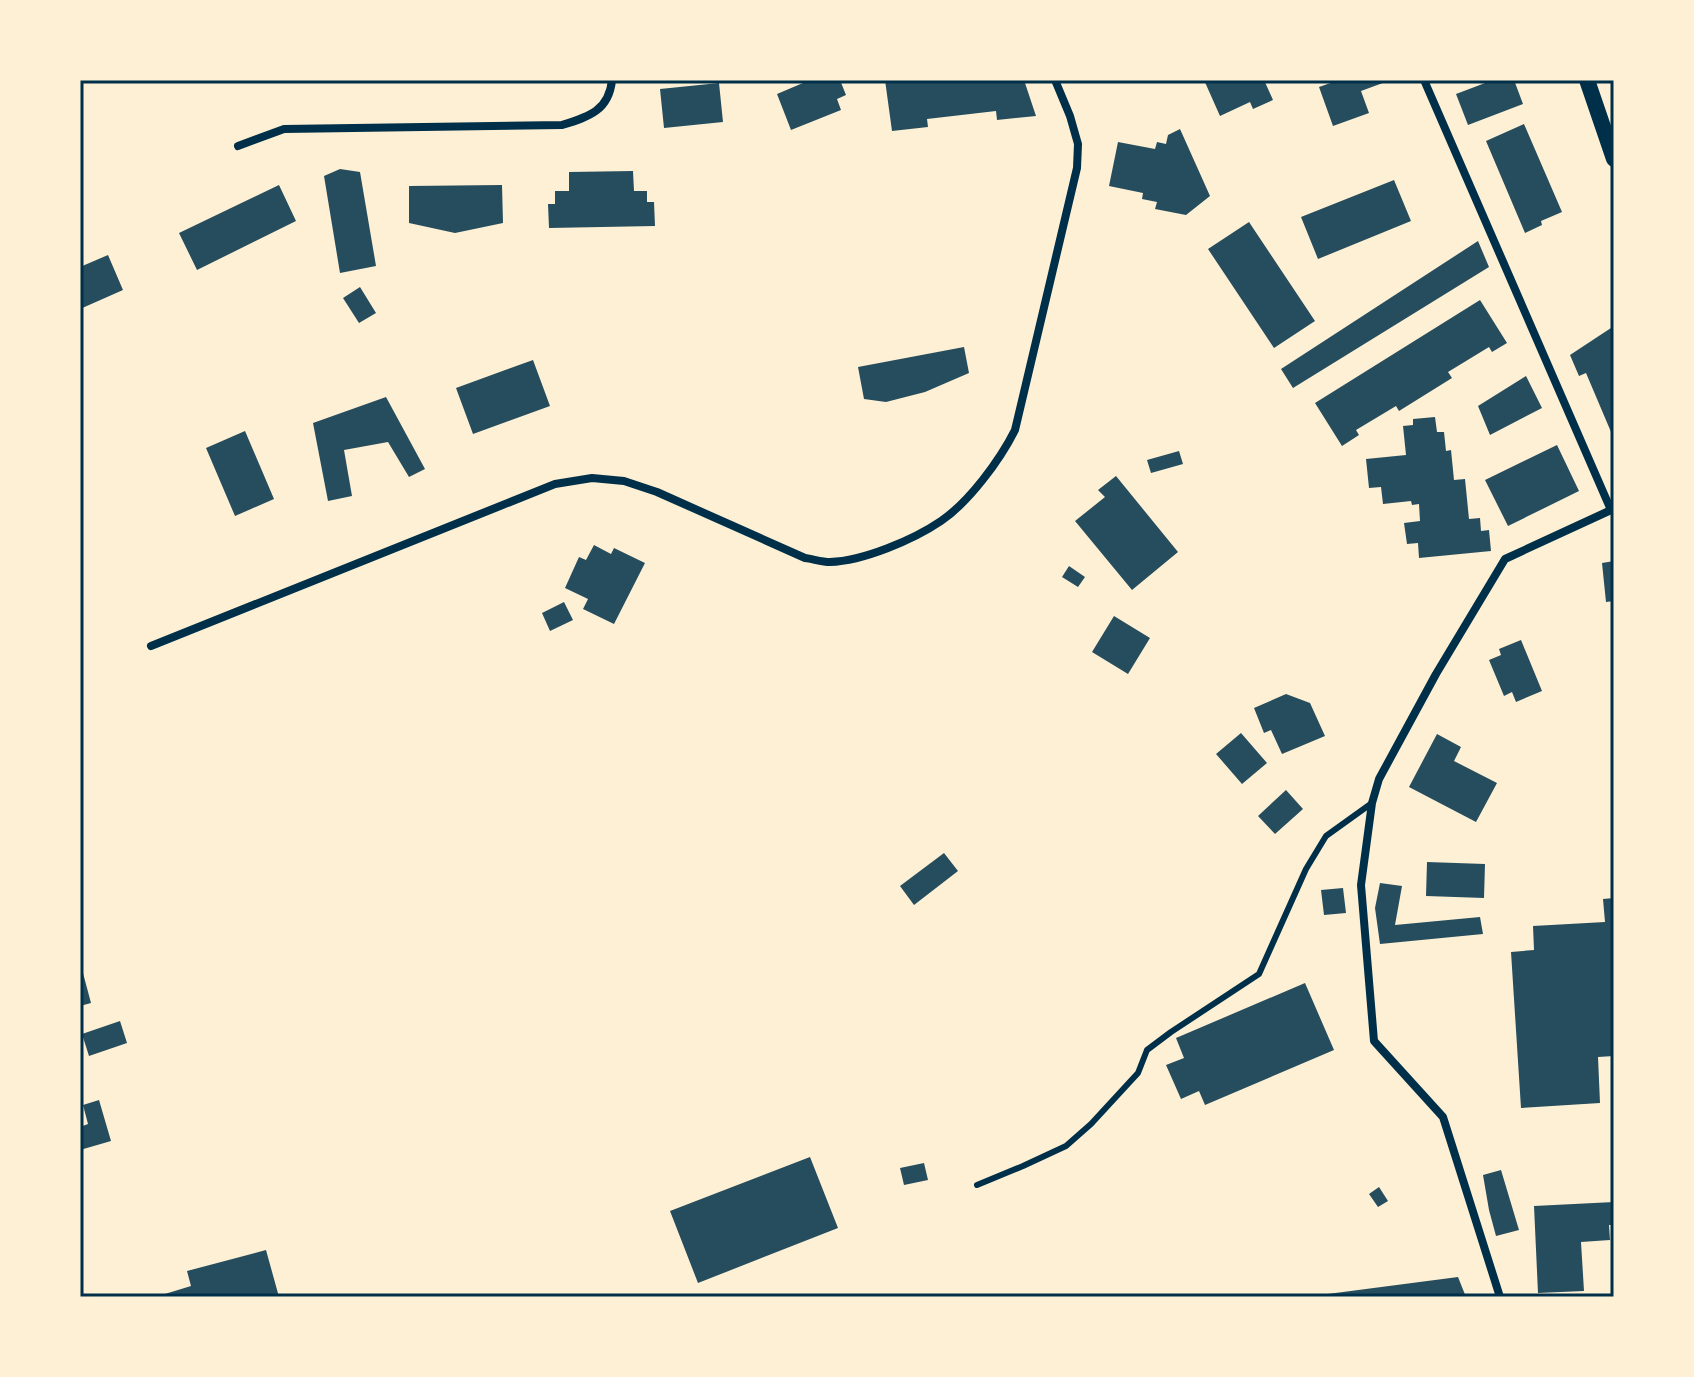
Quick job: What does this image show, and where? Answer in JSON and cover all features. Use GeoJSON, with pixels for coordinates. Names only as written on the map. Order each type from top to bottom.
{"type":"FeatureCollection","features":[{"type":"Feature","properties":{"kind":"main road"},"geometry":{"type":"LineString","coordinates":[[1587,80],[1614,159]]}},
{"type":"Feature","properties":{"kind":"street"},"geometry":{"type":"LineString","coordinates":[[238,146],[284,129],[562,125],[592,115],[606,101],[612,80]]}},
{"type":"Feature","properties":{"kind":"street"},"geometry":{"type":"LineString","coordinates":[[151,646],[555,484],[592,478],[624,481],[657,492],[805,558],[828,562],[859,559],[900,543],[941,521],[971,493],[1015,430],[1077,168],[1078,144],[1055,80]]}},
{"type":"Feature","properties":{"kind":"street"},"geometry":{"type":"LineString","coordinates":[[1424,80],[1612,510],[1505,559],[1436,674],[1379,779],[1372,803],[1361,885],[1374,1041],[1443,1117],[1500,1297]]}},
{"type":"Feature","properties":{"kind":"lane"},"geometry":{"type":"LineString","coordinates":[[977,1185],[1066,1146],[1138,1073],[1147,1050],[1259,974],[1306,869],[1326,836],[1372,803]]}},
{"type":"Feature","properties":{"kind":"building"},"geometry":{"type":"Polygon","coordinates":[[[810,80],[840,80],[846,95],[837,99],[841,110],[791,130],[777,94],[810,80]]]}},
{"type":"Feature","properties":{"kind":"building"},"geometry":{"type":"Polygon","coordinates":[[[885,80],[1024,80],[1036,116],[997,120],[996,111],[927,119],[928,127],[892,131],[885,80]]]}},
{"type":"Feature","properties":{"kind":"building"},"geometry":{"type":"Polygon","coordinates":[[[1204,80],[1264,80],[1273,100],[1253,109],[1250,102],[1220,116],[1204,80]]]}},
{"type":"Feature","properties":{"kind":"building"},"geometry":{"type":"Polygon","coordinates":[[[1339,80],[1391,80],[1361,91],[1369,113],[1333,126],[1319,87],[1339,80]]]}},
{"type":"Feature","properties":{"kind":"building"},"geometry":{"type":"Polygon","coordinates":[[[1493,80],[1514,80],[1523,104],[1468,125],[1456,94],[1493,80]]]}},
{"type":"Feature","properties":{"kind":"building"},"geometry":{"type":"Polygon","coordinates":[[[719,83],[723,122],[664,128],[660,89],[719,83]]]}},
{"type":"Feature","properties":{"kind":"building"},"geometry":{"type":"Polygon","coordinates":[[[1524,124],[1562,212],[1541,221],[1542,225],[1525,233],[1486,141],[1524,124]]]}},
{"type":"Feature","properties":{"kind":"building"},"geometry":{"type":"Polygon","coordinates":[[[1180,129],[1210,196],[1186,215],[1155,209],[1157,202],[1142,199],[1143,193],[1109,186],[1118,142],[1155,149],[1157,142],[1166,144],[1168,135],[1180,129]]]}},
{"type":"Feature","properties":{"kind":"building"},"geometry":{"type":"Polygon","coordinates":[[[340,169],[360,172],[376,266],[340,273],[324,176],[340,169]]]}},
{"type":"Feature","properties":{"kind":"building"},"geometry":{"type":"Polygon","coordinates":[[[633,171],[634,191],[647,191],[647,202],[654,202],[655,226],[549,228],[548,204],[555,204],[555,191],[569,191],[569,172],[633,171]]]}},
{"type":"Feature","properties":{"kind":"building"},"geometry":{"type":"Polygon","coordinates":[[[1394,180],[1411,221],[1318,259],[1301,217],[1394,180]]]}},
{"type":"Feature","properties":{"kind":"building"},"geometry":{"type":"Polygon","coordinates":[[[279,185],[296,221],[197,270],[179,233],[279,185]]]}},
{"type":"Feature","properties":{"kind":"building"},"geometry":{"type":"Polygon","coordinates":[[[502,185],[503,223],[455,233],[409,223],[409,186],[502,185]]]}},
{"type":"Feature","properties":{"kind":"building"},"geometry":{"type":"Polygon","coordinates":[[[1249,222],[1315,321],[1274,348],[1208,249],[1249,222]]]}},
{"type":"Feature","properties":{"kind":"building"},"geometry":{"type":"Polygon","coordinates":[[[1478,241],[1489,267],[1293,388],[1281,369],[1478,241]]]}},
{"type":"Feature","properties":{"kind":"building"},"geometry":{"type":"Polygon","coordinates":[[[108,255],[123,290],[80,309],[80,267],[108,255]]]}},
{"type":"Feature","properties":{"kind":"building"},"geometry":{"type":"Polygon","coordinates":[[[360,287],[376,313],[359,323],[343,298],[360,287]]]}},
{"type":"Feature","properties":{"kind":"building"},"geometry":{"type":"Polygon","coordinates":[[[1480,300],[1507,343],[1492,352],[1489,347],[1448,372],[1452,378],[1399,411],[1396,406],[1356,430],[1359,435],[1342,446],[1315,403],[1480,300]]]}},
{"type":"Feature","properties":{"kind":"building"},"geometry":{"type":"Polygon","coordinates":[[[1614,326],[1614,439],[1586,373],[1579,376],[1570,355],[1614,326]]]}},
{"type":"Feature","properties":{"kind":"building"},"geometry":{"type":"Polygon","coordinates":[[[964,347],[969,373],[925,392],[886,402],[864,399],[858,367],[964,347]]]}},
{"type":"Feature","properties":{"kind":"building"},"geometry":{"type":"Polygon","coordinates":[[[533,360],[550,406],[473,434],[456,388],[533,360]]]}},
{"type":"Feature","properties":{"kind":"building"},"geometry":{"type":"Polygon","coordinates":[[[1526,376],[1542,408],[1490,435],[1478,406],[1526,376]]]}},
{"type":"Feature","properties":{"kind":"building"},"geometry":{"type":"Polygon","coordinates":[[[386,397],[425,469],[409,477],[388,442],[344,450],[352,496],[328,501],[313,423],[386,397]]]}},
{"type":"Feature","properties":{"kind":"building"},"geometry":{"type":"Polygon","coordinates":[[[1435,417],[1437,432],[1444,432],[1446,451],[1451,450],[1454,480],[1465,479],[1469,519],[1480,518],[1481,531],[1489,530],[1491,551],[1419,558],[1418,543],[1407,544],[1404,523],[1420,521],[1419,504],[1412,505],[1411,501],[1383,504],[1381,487],[1369,488],[1366,459],[1406,455],[1403,426],[1413,425],[1413,419],[1435,417]]]}},
{"type":"Feature","properties":{"kind":"building"},"geometry":{"type":"Polygon","coordinates":[[[245,431],[274,499],[235,516],[206,448],[245,431]]]}},
{"type":"Feature","properties":{"kind":"building"},"geometry":{"type":"Polygon","coordinates":[[[1557,445],[1579,491],[1508,526],[1485,480],[1557,445]]]}},
{"type":"Feature","properties":{"kind":"building"},"geometry":{"type":"Polygon","coordinates":[[[1179,451],[1183,464],[1151,473],[1147,460],[1179,451]]]}},
{"type":"Feature","properties":{"kind":"building"},"geometry":{"type":"Polygon","coordinates":[[[1116,476],[1178,552],[1132,590],[1075,521],[1105,497],[1098,490],[1116,476]]]}},
{"type":"Feature","properties":{"kind":"building"},"geometry":{"type":"Polygon","coordinates":[[[594,545],[611,554],[614,548],[645,563],[614,624],[583,609],[588,599],[565,588],[579,557],[586,560],[594,545]]]}},
{"type":"Feature","properties":{"kind":"building"},"geometry":{"type":"Polygon","coordinates":[[[1614,561],[1614,601],[1606,602],[1602,563],[1614,561]]]}},
{"type":"Feature","properties":{"kind":"building"},"geometry":{"type":"Polygon","coordinates":[[[1069,566],[1085,577],[1078,587],[1062,577],[1069,566]]]}},
{"type":"Feature","properties":{"kind":"building"},"geometry":{"type":"Polygon","coordinates":[[[564,602],[573,620],[550,631],[542,613],[564,602]]]}},
{"type":"Feature","properties":{"kind":"building"},"geometry":{"type":"Polygon","coordinates":[[[1114,616],[1150,638],[1128,674],[1092,652],[1114,616]]]}},
{"type":"Feature","properties":{"kind":"building"},"geometry":{"type":"Polygon","coordinates":[[[1521,640],[1542,691],[1516,702],[1512,692],[1504,696],[1489,660],[1501,655],[1499,649],[1521,640]]]}},
{"type":"Feature","properties":{"kind":"building"},"geometry":{"type":"Polygon","coordinates":[[[1286,694],[1310,703],[1325,736],[1282,754],[1271,730],[1264,733],[1254,708],[1286,694]]]}},
{"type":"Feature","properties":{"kind":"building"},"geometry":{"type":"Polygon","coordinates":[[[1241,733],[1267,763],[1242,784],[1216,754],[1241,733]]]}},
{"type":"Feature","properties":{"kind":"building"},"geometry":{"type":"Polygon","coordinates":[[[1437,734],[1461,747],[1454,761],[1497,783],[1476,822],[1409,787],[1437,734]]]}},
{"type":"Feature","properties":{"kind":"building"},"geometry":{"type":"Polygon","coordinates":[[[1286,790],[1303,809],[1275,834],[1258,816],[1286,790]]]}},
{"type":"Feature","properties":{"kind":"building"},"geometry":{"type":"Polygon","coordinates":[[[944,853],[958,871],[914,905],[900,886],[944,853]]]}},
{"type":"Feature","properties":{"kind":"building"},"geometry":{"type":"Polygon","coordinates":[[[1427,862],[1485,864],[1484,898],[1426,896],[1427,862]]]}},
{"type":"Feature","properties":{"kind":"building"},"geometry":{"type":"Polygon","coordinates":[[[1380,883],[1402,886],[1395,925],[1480,917],[1483,934],[1380,944],[1375,908],[1380,883]]]}},
{"type":"Feature","properties":{"kind":"building"},"geometry":{"type":"Polygon","coordinates":[[[1343,888],[1346,913],[1324,915],[1321,890],[1343,888]]]}},
{"type":"Feature","properties":{"kind":"building"},"geometry":{"type":"Polygon","coordinates":[[[1614,898],[1614,1056],[1598,1057],[1600,1103],[1521,1108],[1511,952],[1534,950],[1533,926],[1605,922],[1603,899],[1614,898]]]}},
{"type":"Feature","properties":{"kind":"building"},"geometry":{"type":"Polygon","coordinates":[[[83,973],[91,1003],[80,1006],[80,974],[83,973]]]}},
{"type":"Feature","properties":{"kind":"building"},"geometry":{"type":"Polygon","coordinates":[[[1305,983],[1334,1050],[1205,1105],[1199,1091],[1181,1099],[1166,1065],[1184,1058],[1176,1038],[1305,983]]]}},
{"type":"Feature","properties":{"kind":"building"},"geometry":{"type":"Polygon","coordinates":[[[120,1021],[127,1043],[89,1056],[82,1034],[120,1021]]]}},
{"type":"Feature","properties":{"kind":"building"},"geometry":{"type":"Polygon","coordinates":[[[99,1100],[111,1141],[80,1150],[80,1127],[88,1124],[83,1105],[99,1100]]]}},
{"type":"Feature","properties":{"kind":"building"},"geometry":{"type":"Polygon","coordinates":[[[810,1157],[838,1228],[698,1283],[670,1211],[810,1157]]]}},
{"type":"Feature","properties":{"kind":"building"},"geometry":{"type":"Polygon","coordinates":[[[924,1163],[928,1180],[904,1185],[900,1168],[924,1163]]]}},
{"type":"Feature","properties":{"kind":"building"},"geometry":{"type":"Polygon","coordinates":[[[1501,1170],[1519,1230],[1496,1236],[1483,1175],[1501,1170]]]}},
{"type":"Feature","properties":{"kind":"building"},"geometry":{"type":"Polygon","coordinates":[[[1379,1187],[1388,1201],[1378,1207],[1369,1194],[1379,1187]]]}},
{"type":"Feature","properties":{"kind":"building"},"geometry":{"type":"Polygon","coordinates":[[[1614,1202],[1614,1225],[1609,1225],[1610,1240],[1581,1242],[1584,1291],[1538,1293],[1534,1206],[1614,1202]]]}},
{"type":"Feature","properties":{"kind":"building"},"geometry":{"type":"Polygon","coordinates":[[[266,1250],[279,1297],[155,1297],[191,1286],[187,1271],[266,1250]]]}},
{"type":"Feature","properties":{"kind":"building"},"geometry":{"type":"Polygon","coordinates":[[[1458,1277],[1466,1297],[1320,1295],[1458,1277]]]}}]}
